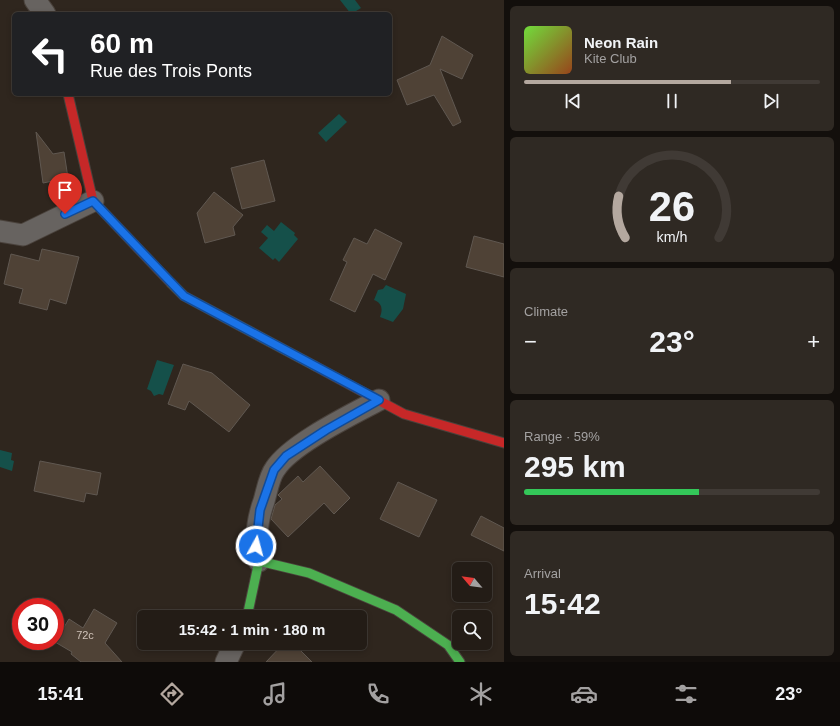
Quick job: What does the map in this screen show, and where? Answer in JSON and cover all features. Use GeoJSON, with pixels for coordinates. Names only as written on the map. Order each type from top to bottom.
{"type":"FeatureCollection","features":[{"type":"Feature","properties":{"kind":"street"},"geometry":{"type":"LineString","coordinates":[[35,0],[44,12]]}},
{"type":"Feature","properties":{"kind":"street"},"geometry":{"type":"LineString","coordinates":[[68,96],[93,201],[184,296],[404,414],[504,443]]}},
{"type":"Feature","properties":{"kind":"street"},"geometry":{"type":"LineString","coordinates":[[0,231],[23,235],[93,201]]}},
{"type":"Feature","properties":{"kind":"street"},"geometry":{"type":"LineString","coordinates":[[248,610],[259,561],[256,546],[260,510],[274,470],[286,456],[319,434],[379,400]]}},
{"type":"Feature","properties":{"kind":"street"},"geometry":{"type":"LineString","coordinates":[[259,561],[309,573],[396,610],[448,644],[460,662]]}},
{"type":"Feature","properties":{"kind":"street"},"geometry":{"type":"LineString","coordinates":[[226,662],[232,650]]}},
{"type":"Feature","properties":{"kind":"water"},"geometry":{"type":"Polygon","coordinates":[[[340,0],[355,0],[361,8],[354,12],[349,12],[340,0]]]}},
{"type":"Feature","properties":{"kind":"water"},"geometry":{"type":"Polygon","coordinates":[[[339,114],[347,122],[326,142],[318,133],[339,114]]]}},
{"type":"Feature","properties":{"kind":"water"},"geometry":{"type":"Polygon","coordinates":[[[281,222],[295,233],[294,235],[298,239],[279,262],[275,258],[273,260],[259,248],[268,238],[261,232],[267,225],[274,231],[281,222]]]}},
{"type":"Feature","properties":{"kind":"water"},"geometry":{"type":"Polygon","coordinates":[[[386,285],[406,294],[403,309],[393,322],[380,317],[381,307],[379,303],[374,300],[378,290],[383,289],[386,285]]]}},
{"type":"Feature","properties":{"kind":"water"},"geometry":{"type":"Polygon","coordinates":[[[157,360],[174,365],[163,395],[159,394],[154,396],[151,391],[147,389],[157,360]]]}},
{"type":"Feature","properties":{"kind":"water"},"geometry":{"type":"Polygon","coordinates":[[[0,450],[12,453],[11,460],[14,461],[12,471],[0,467],[0,450]]]}},
{"type":"Feature","properties":{"kind":"building"},"geometry":{"type":"Polygon","coordinates":[[[442,36],[473,55],[462,79],[440,69],[461,122],[453,126],[434,95],[407,105],[397,80],[430,65],[442,36]]]}},
{"type":"Feature","properties":{"kind":"building"},"geometry":{"type":"Polygon","coordinates":[[[36,132],[53,154],[64,152],[68,178],[43,183],[36,132]]]}},
{"type":"Feature","properties":{"kind":"building"},"geometry":{"type":"Polygon","coordinates":[[[264,160],[275,201],[242,209],[231,168],[264,160]]]}},
{"type":"Feature","properties":{"kind":"building"},"geometry":{"type":"Polygon","coordinates":[[[214,192],[243,215],[233,227],[235,235],[205,243],[197,213],[214,192]]]}},
{"type":"Feature","properties":{"kind":"building"},"geometry":{"type":"Polygon","coordinates":[[[375,229],[402,243],[385,280],[373,274],[355,312],[330,300],[347,262],[343,260],[354,238],[367,244],[375,229]]]}},
{"type":"Feature","properties":{"kind":"building"},"geometry":{"type":"Polygon","coordinates":[[[474,236],[504,244],[504,277],[466,267],[474,236]]]}},
{"type":"Feature","properties":{"kind":"building"},"geometry":{"type":"Polygon","coordinates":[[[42,249],[79,257],[66,304],[50,299],[47,310],[19,303],[23,289],[4,284],[11,254],[39,261],[42,249]]]}},
{"type":"Feature","properties":{"kind":"building"},"geometry":{"type":"Polygon","coordinates":[[[183,364],[212,373],[250,405],[229,432],[189,401],[185,410],[168,404],[183,364]]]}},
{"type":"Feature","properties":{"kind":"building"},"geometry":{"type":"Polygon","coordinates":[[[40,461],[101,473],[97,495],[86,493],[84,502],[34,491],[40,461]]]}},
{"type":"Feature","properties":{"kind":"building"},"geometry":{"type":"Polygon","coordinates":[[[320,466],[350,498],[334,514],[324,503],[288,537],[271,519],[275,505],[282,499],[278,495],[298,476],[303,482],[320,466]]]}},
{"type":"Feature","properties":{"kind":"building"},"geometry":{"type":"Polygon","coordinates":[[[398,482],[437,500],[419,537],[380,519],[398,482]]]}},
{"type":"Feature","properties":{"kind":"building"},"geometry":{"type":"Polygon","coordinates":[[[481,516],[504,528],[504,551],[471,535],[481,516]]]}},
{"type":"Feature","properties":{"kind":"building"},"geometry":{"type":"Polygon","coordinates":[[[94,609],[117,623],[105,643],[122,662],[81,662],[71,654],[72,652],[64,647],[64,627],[69,619],[83,628],[94,609]]]}},
{"type":"Feature","properties":{"kind":"building"},"geometry":{"type":"Polygon","coordinates":[[[277,650],[300,650],[312,662],[266,662],[277,650]]]}},
{"type":"Feature","properties":{"kind":"traffic: fast"},"geometry":{"type":"LineString","coordinates":[[248,610],[259,561],[309,573],[396,610],[448,645],[460,662]]}},
{"type":"Feature","properties":{"kind":"traffic: slow"},"geometry":{"type":"LineString","coordinates":[[171,283],[184,296],[315,366]]}},
{"type":"Feature","properties":{"kind":"traffic: jam"},"geometry":{"type":"LineString","coordinates":[[68,96],[93,201],[171,283]]}},
{"type":"Feature","properties":{"kind":"traffic: jam"},"geometry":{"type":"LineString","coordinates":[[315,366],[404,414],[504,443]]}},
{"type":"Feature","properties":{"kind":"route"},"geometry":{"type":"LineString","coordinates":[[65,214],[93,201],[184,296],[379,400],[326,430],[286,456],[274,470],[260,510],[256,546]]}}]}
